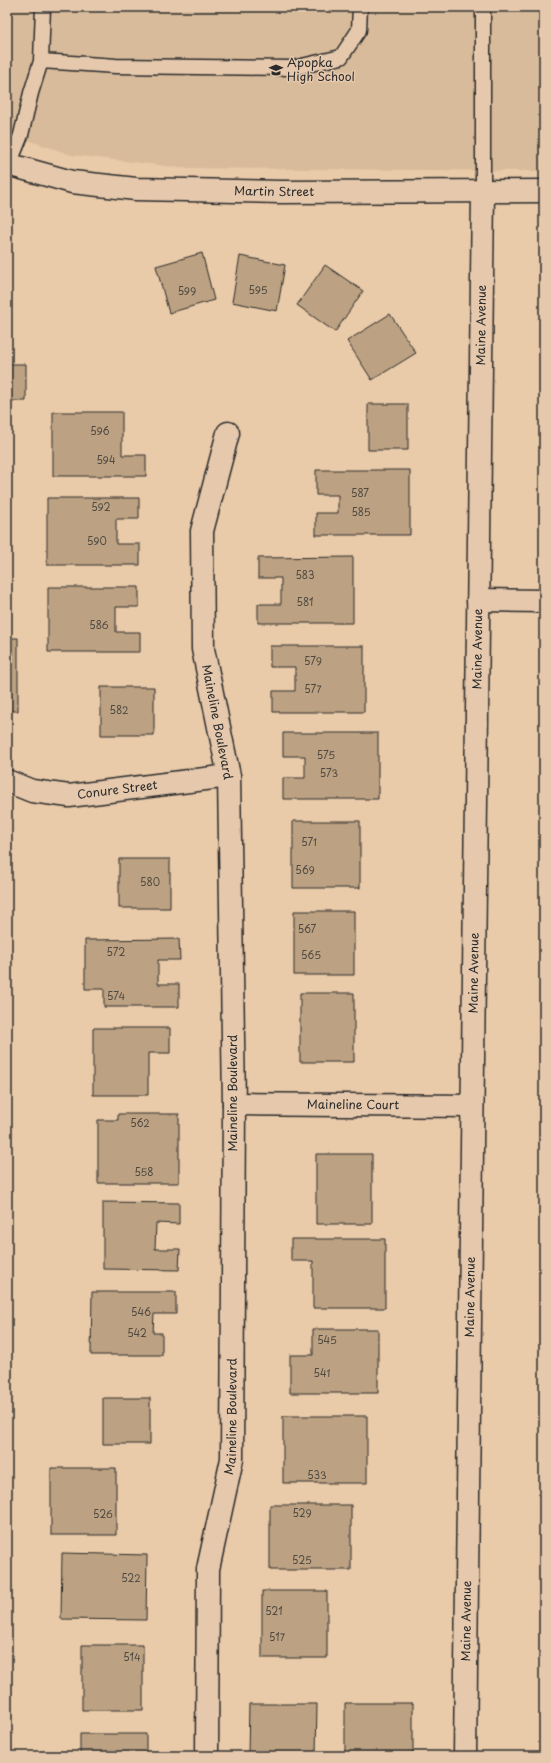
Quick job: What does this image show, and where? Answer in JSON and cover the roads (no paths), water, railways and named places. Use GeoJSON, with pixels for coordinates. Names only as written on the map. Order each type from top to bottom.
{"type":"FeatureCollection","features":[{"type":"Feature","properties":{"kind":"street","name":"Martin Street"},"geometry":{"type":"LineString","coordinates":[[8,166],[72,182],[136,189],[280,192],[544,190]]}},
{"type":"Feature","properties":{"kind":"street","name":"Maine Avenue"},"geometry":{"type":"LineString","coordinates":[[465,1756],[482,191]]}},
{"type":"Feature","properties":{"kind":"street","name":"Maineline Boulevard"},"geometry":{"type":"LineString","coordinates":[[207,1756],[208,1569],[232,1459],[234,1104],[229,776],[203,649],[202,531],[228,433]]}},
{"type":"Feature","properties":{"kind":"street"},"geometry":{"type":"LineString","coordinates":[[478,600],[544,601]]}},
{"type":"Feature","properties":{"kind":"street","name":"Conure Street"},"geometry":{"type":"LineString","coordinates":[[7,781],[32,791],[69,796],[229,776]]}},
{"type":"Feature","properties":{"kind":"street","name":"Maineline Court"},"geometry":{"type":"LineString","coordinates":[[234,1104],[472,1106]]}},
{"type":"Feature","properties":{"kind":"lane"},"geometry":{"type":"LineString","coordinates":[[8,166],[21,135],[31,93],[41,61],[43,7]]}},
{"type":"Feature","properties":{"kind":"lane"},"geometry":{"type":"LineString","coordinates":[[41,61],[116,66],[293,68],[341,57],[359,30],[360,7]]}},
{"type":"Feature","properties":{"kind":"lane"},"geometry":{"type":"LineString","coordinates":[[482,191],[483,7]]}},
{"type":"Feature","properties":{"kind":"place","name":"Apopka High School"},"geometry":{"type":"Point","coordinates":[276,70]}}]}
